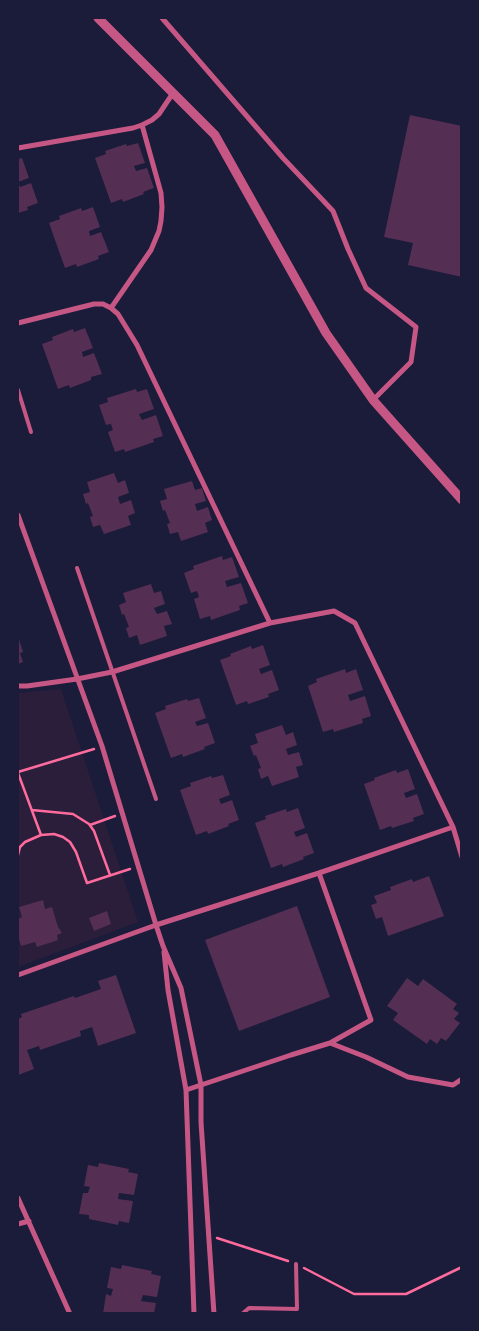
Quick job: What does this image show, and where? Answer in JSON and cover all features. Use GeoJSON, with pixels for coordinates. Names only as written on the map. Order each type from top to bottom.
{"type":"FeatureCollection","features":[{"type":"Feature","properties":{"kind":"street"},"geometry":{"type":"LineString","coordinates":[[98,18],[215,135],[326,333],[373,400],[462,500]]}},
{"type":"Feature","properties":{"kind":"street"},"geometry":{"type":"LineString","coordinates":[[162,18],[283,158],[333,212],[366,288],[416,327],[411,362],[373,400]]}},
{"type":"Feature","properties":{"kind":"street"},"geometry":{"type":"LineString","coordinates":[[18,148],[142,125],[159,114],[173,93]]}},
{"type":"Feature","properties":{"kind":"street"},"geometry":{"type":"LineString","coordinates":[[111,308],[151,250],[161,221],[161,193],[142,125]]}},
{"type":"Feature","properties":{"kind":"street"},"geometry":{"type":"LineString","coordinates":[[18,323],[94,304],[103,304],[118,314],[137,346],[270,623]]}},
{"type":"Feature","properties":{"kind":"street"},"geometry":{"type":"LineString","coordinates":[[18,515],[102,746],[156,925],[181,988],[201,1084],[201,1122],[214,1314]]}},
{"type":"Feature","properties":{"kind":"street"},"geometry":{"type":"LineString","coordinates":[[18,686],[77,679],[112,672],[270,623],[334,611],[355,623],[453,827],[462,856]]}},
{"type":"Feature","properties":{"kind":"street"},"geometry":{"type":"LineString","coordinates":[[18,975],[156,925],[319,873],[453,827]]}},
{"type":"Feature","properties":{"kind":"street"},"geometry":{"type":"LineString","coordinates":[[186,1090],[330,1043],[371,1020],[319,873]]}},
{"type":"Feature","properties":{"kind":"street"},"geometry":{"type":"LineString","coordinates":[[164,946],[168,990],[186,1090],[194,1314]]}},
{"type":"Feature","properties":{"kind":"street"},"geometry":{"type":"LineString","coordinates":[[330,1043],[366,1057],[408,1077],[454,1084],[462,1079]]}},
{"type":"Feature","properties":{"kind":"street"},"geometry":{"type":"LineString","coordinates":[[18,1198],[70,1314]]}},
{"type":"Feature","properties":{"kind":"street"},"geometry":{"type":"LineString","coordinates":[[18,1224],[28,1221]]}},
{"type":"Feature","properties":{"kind":"lane"},"geometry":{"type":"LineString","coordinates":[[18,390],[31,432]]}},
{"type":"Feature","properties":{"kind":"lane"},"geometry":{"type":"LineString","coordinates":[[77,568],[156,799]]}},
{"type":"Feature","properties":{"kind":"lane"},"geometry":{"type":"LineString","coordinates":[[242,1314],[249,1308],[297,1309],[296,1264]]}},
{"type":"Feature","properties":{"kind":"path"},"geometry":{"type":"LineString","coordinates":[[41,835],[18,772],[102,746]]}},
{"type":"Feature","properties":{"kind":"path"},"geometry":{"type":"LineString","coordinates":[[32,810],[73,814],[90,825],[110,875]]}},
{"type":"Feature","properties":{"kind":"path"},"geometry":{"type":"LineString","coordinates":[[90,825],[123,814]]}},
{"type":"Feature","properties":{"kind":"path"},"geometry":{"type":"LineString","coordinates":[[18,855],[19,846],[41,835],[54,834],[70,842],[79,859],[87,883],[139,866]]}},
{"type":"Feature","properties":{"kind":"path"},"geometry":{"type":"LineString","coordinates":[[208,1236],[296,1264],[354,1294],[406,1294],[462,1268]]}},
{"type":"Feature","properties":{"kind":"shaded area"},"geometry":{"type":"Polygon","coordinates":[[[61,689],[138,922],[18,967],[18,693],[61,689]]]}},
{"type":"Feature","properties":{"kind":"building"},"geometry":{"type":"Polygon","coordinates":[[[410,115],[462,126],[462,277],[408,265],[413,243],[384,237],[410,115]]]}},
{"type":"Feature","properties":{"kind":"building"},"geometry":{"type":"Polygon","coordinates":[[[138,143],[145,163],[134,166],[136,171],[147,168],[154,188],[123,202],[122,199],[111,203],[95,158],[106,154],[105,151],[126,144],[127,146],[138,143]]]}},
{"type":"Feature","properties":{"kind":"building"},"geometry":{"type":"Polygon","coordinates":[[[22,158],[29,178],[18,182],[18,159],[22,158]]]}},
{"type":"Feature","properties":{"kind":"building"},"geometry":{"type":"Polygon","coordinates":[[[18,182],[20,187],[31,183],[38,203],[27,207],[28,210],[18,213],[18,182]]]}},
{"type":"Feature","properties":{"kind":"building"},"geometry":{"type":"Polygon","coordinates":[[[93,207],[100,227],[89,231],[90,236],[101,232],[109,252],[98,256],[99,259],[77,267],[76,264],[65,268],[49,223],[60,219],[59,216],[81,208],[82,211],[93,207]]]}},
{"type":"Feature","properties":{"kind":"building"},"geometry":{"type":"Polygon","coordinates":[[[85,328],[93,348],[82,352],[83,357],[94,353],[102,374],[91,377],[91,380],[70,388],[69,385],[58,389],[42,344],[53,340],[52,337],[73,329],[74,332],[85,328]]]}},
{"type":"Feature","properties":{"kind":"building"},"geometry":{"type":"Polygon","coordinates":[[[136,389],[137,392],[147,389],[154,409],[139,414],[142,420],[156,415],[163,436],[153,439],[154,442],[125,452],[124,449],[115,452],[108,432],[113,430],[111,424],[106,425],[99,405],[108,402],[107,398],[136,389]]]}},
{"type":"Feature","properties":{"kind":"building"},"geometry":{"type":"Polygon","coordinates":[[[114,473],[118,483],[125,480],[129,493],[118,497],[120,504],[131,500],[135,513],[128,516],[131,525],[104,534],[100,525],[93,527],[90,517],[93,516],[83,494],[90,492],[87,482],[114,473]]]}},
{"type":"Feature","properties":{"kind":"building"},"geometry":{"type":"Polygon","coordinates":[[[192,481],[195,490],[202,488],[206,501],[195,504],[197,511],[208,507],[212,520],[205,523],[208,532],[181,541],[178,532],[170,534],[167,524],[170,523],[160,501],[167,499],[164,489],[192,481]]]}},
{"type":"Feature","properties":{"kind":"building"},"geometry":{"type":"Polygon","coordinates":[[[222,556],[223,560],[232,557],[239,577],[225,581],[227,587],[241,583],[248,603],[239,606],[240,610],[211,620],[210,616],[200,619],[194,599],[199,597],[197,591],[191,593],[184,573],[194,569],[193,566],[222,556]]]}},
{"type":"Feature","properties":{"kind":"building"},"geometry":{"type":"Polygon","coordinates":[[[151,584],[154,593],[161,591],[165,604],[154,608],[157,614],[167,611],[172,624],[164,626],[167,636],[140,645],[137,635],[129,638],[126,628],[129,627],[119,605],[126,602],[123,593],[151,584]]]}},
{"type":"Feature","properties":{"kind":"building"},"geometry":{"type":"Polygon","coordinates":[[[18,636],[23,652],[20,653],[23,662],[18,664],[18,636]]]}},
{"type":"Feature","properties":{"kind":"building"},"geometry":{"type":"Polygon","coordinates":[[[263,645],[270,665],[259,669],[261,674],[272,670],[279,690],[268,694],[269,697],[248,704],[247,701],[236,705],[220,660],[251,646],[252,649],[263,645]]]}},
{"type":"Feature","properties":{"kind":"building"},"geometry":{"type":"Polygon","coordinates":[[[345,669],[346,673],[356,669],[363,690],[348,695],[350,701],[365,696],[371,716],[362,719],[363,723],[334,732],[333,729],[323,732],[308,686],[317,682],[316,679],[345,669]]]}},
{"type":"Feature","properties":{"kind":"building"},"geometry":{"type":"Polygon","coordinates":[[[199,698],[206,718],[195,722],[197,726],[208,723],[215,743],[183,757],[182,754],[171,758],[155,713],[166,709],[165,706],[187,699],[188,701],[199,698]]]}},
{"type":"Feature","properties":{"kind":"building"},"geometry":{"type":"Polygon","coordinates":[[[282,725],[286,735],[293,732],[297,745],[286,749],[288,755],[299,752],[303,765],[296,767],[299,777],[272,786],[268,776],[261,779],[258,769],[261,768],[250,746],[258,743],[255,734],[282,725]]]}},
{"type":"Feature","properties":{"kind":"building"},"geometry":{"type":"Polygon","coordinates":[[[408,769],[415,789],[404,793],[406,798],[417,794],[424,814],[413,818],[414,821],[380,830],[364,784],[396,770],[397,773],[408,769]]]}},
{"type":"Feature","properties":{"kind":"building"},"geometry":{"type":"Polygon","coordinates":[[[223,775],[230,795],[219,799],[221,804],[232,800],[239,820],[208,834],[207,831],[196,835],[180,790],[191,786],[190,783],[211,776],[212,778],[223,775]]]}},
{"type":"Feature","properties":{"kind":"building"},"geometry":{"type":"Polygon","coordinates":[[[298,808],[305,828],[294,832],[296,837],[307,833],[314,853],[283,867],[282,864],[271,868],[255,823],[266,819],[265,816],[286,809],[287,812],[298,808]]]}},
{"type":"Feature","properties":{"kind":"building"},"geometry":{"type":"Polygon","coordinates":[[[429,876],[444,916],[388,936],[382,917],[376,919],[371,905],[377,903],[374,896],[391,890],[390,887],[412,879],[413,882],[429,876]]]}},
{"type":"Feature","properties":{"kind":"building"},"geometry":{"type":"Polygon","coordinates":[[[43,900],[45,909],[52,907],[58,927],[62,933],[57,935],[58,940],[37,947],[35,942],[21,946],[18,935],[18,919],[22,917],[19,907],[43,900]]]}},
{"type":"Feature","properties":{"kind":"building"},"geometry":{"type":"Polygon","coordinates":[[[297,906],[330,997],[239,1031],[205,940],[297,906]]]}},
{"type":"Feature","properties":{"kind":"building"},"geometry":{"type":"Polygon","coordinates":[[[107,911],[111,924],[94,931],[89,918],[107,911]]]}},
{"type":"Feature","properties":{"kind":"building"},"geometry":{"type":"Polygon","coordinates":[[[116,975],[136,1033],[98,1046],[92,1027],[80,1031],[81,1036],[40,1050],[39,1046],[27,1050],[34,1069],[18,1075],[18,1019],[22,1017],[21,1014],[101,989],[98,981],[116,975]]]}},
{"type":"Feature","properties":{"kind":"building"},"geometry":{"type":"Polygon","coordinates":[[[407,978],[418,986],[423,979],[457,1004],[453,1009],[459,1013],[454,1019],[460,1023],[446,1041],[441,1038],[437,1044],[430,1039],[427,1044],[393,1020],[398,1013],[387,1006],[407,978]]]}},
{"type":"Feature","properties":{"kind":"building"},"geometry":{"type":"Polygon","coordinates":[[[99,1163],[129,1169],[128,1172],[138,1174],[134,1195],[119,1193],[118,1199],[133,1201],[129,1223],[119,1221],[118,1225],[89,1219],[89,1215],[79,1214],[83,1193],[88,1193],[90,1187],[84,1186],[88,1165],[98,1167],[99,1163]]]}},
{"type":"Feature","properties":{"kind":"building"},"geometry":{"type":"Polygon","coordinates":[[[122,1265],[152,1271],[151,1274],[161,1276],[157,1297],[143,1295],[141,1301],[156,1303],[154,1314],[103,1314],[106,1294],[111,1296],[113,1289],[107,1288],[111,1267],[121,1269],[122,1265]]]}}]}
